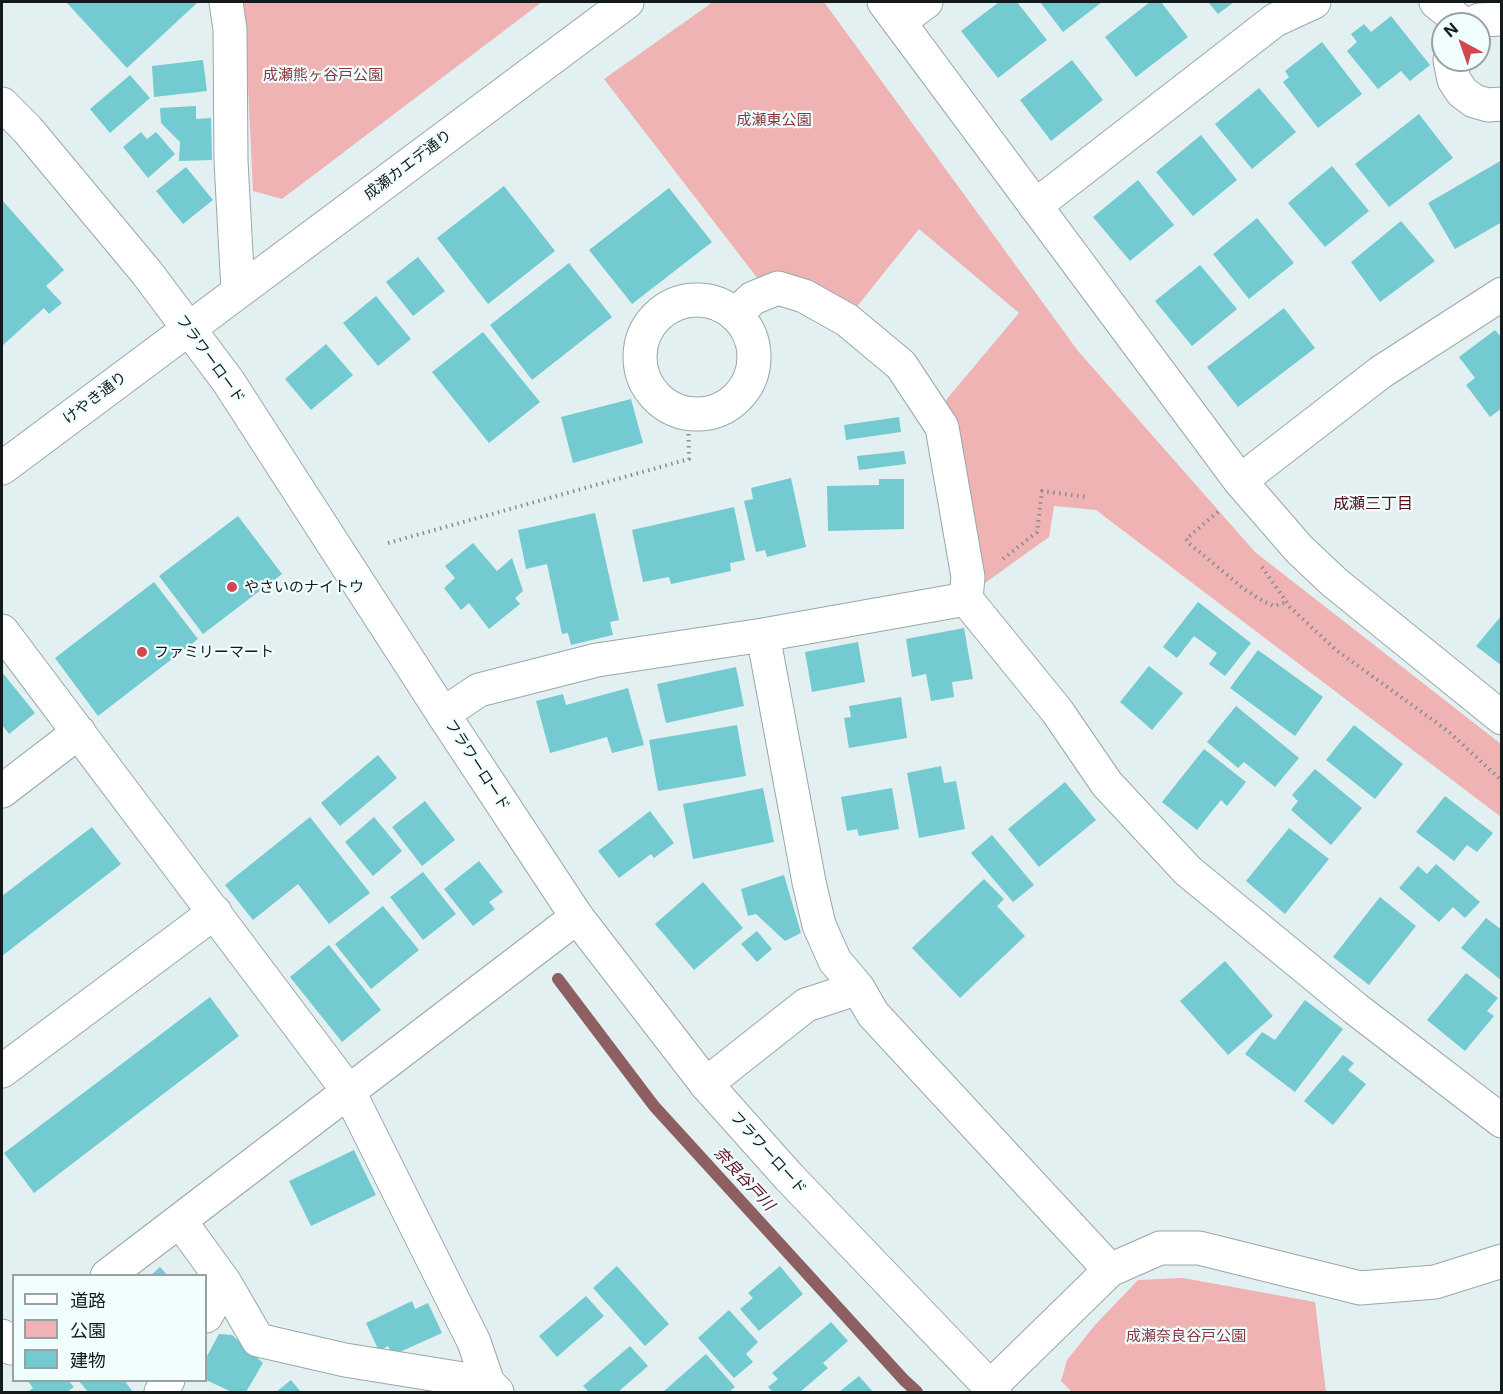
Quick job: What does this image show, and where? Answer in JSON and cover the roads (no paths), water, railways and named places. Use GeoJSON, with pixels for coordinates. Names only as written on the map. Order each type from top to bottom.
{"type":"FeatureCollection","features":[{"type":"Feature","properties":{"kind":"street"},"geometry":{"type":"LineString","coordinates":[[226,2],[230,28],[231,161],[238,291]]}},
{"type":"Feature","properties":{"kind":"street","name":"成瀬カエデ通り"},"geometry":{"type":"LineString","coordinates":[[189,328],[627,2]]}},
{"type":"Feature","properties":{"kind":"street"},"geometry":{"type":"LineString","coordinates":[[926,2],[891,12],[1240,481],[1299,549],[1334,582],[1502,718]]}},
{"type":"Feature","properties":{"kind":"street"},"geometry":{"type":"LineString","coordinates":[[1035,206],[1275,20],[1314,2]]}},
{"type":"Feature","properties":{"kind":"street"},"geometry":{"type":"LineString","coordinates":[[1436,2],[1448,12]]}},
{"type":"Feature","properties":{"kind":"street"},"geometry":{"type":"LineString","coordinates":[[1452,72],[1454,80],[1462,92],[1474,101],[1488,105],[1502,104]]}},
{"type":"Feature","properties":{"kind":"street","name":"フラワーロード"},"geometry":{"type":"LineString","coordinates":[[2,104],[34,138],[147,273],[228,381],[577,917],[706,1084],[789,1178],[993,1390]]}},
{"type":"Feature","properties":{"kind":"street"},"geometry":{"type":"LineString","coordinates":[[735,315],[753,298],[778,288],[804,297],[847,320],[901,364],[942,427],[968,577],[966,599],[1057,711],[1107,784],[1188,871],[1356,1010],[1502,1121]]}},
{"type":"Feature","properties":{"kind":"street"},"geometry":{"type":"LineString","coordinates":[[1240,481],[1381,372],[1502,294]]}},
{"type":"Feature","properties":{"kind":"street"},"geometry":{"type":"LineString","coordinates":[[700,300],[719,305],[735,315],[746,330],[753,347],[753,365],[748,382],[738,397],[706,414],[688,414],[669,408],[655,396],[644,380],[639,361],[642,342],[650,325],[664,310],[681,303],[700,300]]}},
{"type":"Feature","properties":{"kind":"street","name":"けやき通り"},"geometry":{"type":"LineString","coordinates":[[2,468],[189,328]]}},
{"type":"Feature","properties":{"kind":"street"},"geometry":{"type":"LineString","coordinates":[[443,714],[479,690],[597,660],[763,635],[966,599]]}},
{"type":"Feature","properties":{"kind":"street"},"geometry":{"type":"LineString","coordinates":[[2,631],[349,1092],[474,1342],[492,1388]]}},
{"type":"Feature","properties":{"kind":"street"},"geometry":{"type":"LineString","coordinates":[[763,635],[819,925],[835,961],[858,988],[873,1014],[1110,1270]]}},
{"type":"Feature","properties":{"kind":"street"},"geometry":{"type":"LineString","coordinates":[[2,790],[79,732]]}},
{"type":"Feature","properties":{"kind":"street"},"geometry":{"type":"LineString","coordinates":[[2,1071],[215,912]]}},
{"type":"Feature","properties":{"kind":"street"},"geometry":{"type":"LineString","coordinates":[[108,1274],[577,917]]}},
{"type":"Feature","properties":{"kind":"street"},"geometry":{"type":"LineString","coordinates":[[706,1084],[790,1015],[806,1005],[858,988]]}},
{"type":"Feature","properties":{"kind":"street"},"geometry":{"type":"LineString","coordinates":[[180,1221],[225,1282],[258,1340],[345,1360],[492,1388]]}},
{"type":"Feature","properties":{"kind":"street"},"geometry":{"type":"LineString","coordinates":[[993,1390],[1110,1270],[1160,1248],[1199,1248],[1360,1288],[1435,1282],[1502,1261]]}},
{"type":"Feature","properties":{"kind":"street"},"geometry":{"type":"LineString","coordinates":[[207,1314],[225,1282]]}},
{"type":"Feature","properties":{"kind":"waterway","name":"奈良谷戸川"},"geometry":{"type":"LineString","coordinates":[[558,979],[654,1106],[917,1392]]}},
{"type":"Feature","properties":{"kind":"place","name":"やさいのナイトウ"},"geometry":{"type":"Point","coordinates":[232,587]}},
{"type":"Feature","properties":{"kind":"place","name":"ファミリーマート"},"geometry":{"type":"Point","coordinates":[142,652]}},
{"type":"Feature","properties":{"kind":"district","name":"成瀬三丁目"},"geometry":{"type":"Point","coordinates":[1373,504]}},
{"type":"Feature","properties":{"kind":"park label","name":"成瀬熊ヶ谷戸公園"},"geometry":{"type":"Point","coordinates":[323,75]}},
{"type":"Feature","properties":{"kind":"park label","name":"成瀬東公園"},"geometry":{"type":"Point","coordinates":[774,120]}},
{"type":"Feature","properties":{"kind":"park label","name":"成瀬奈良谷戸公園"},"geometry":{"type":"Point","coordinates":[1186,1336]}}]}
